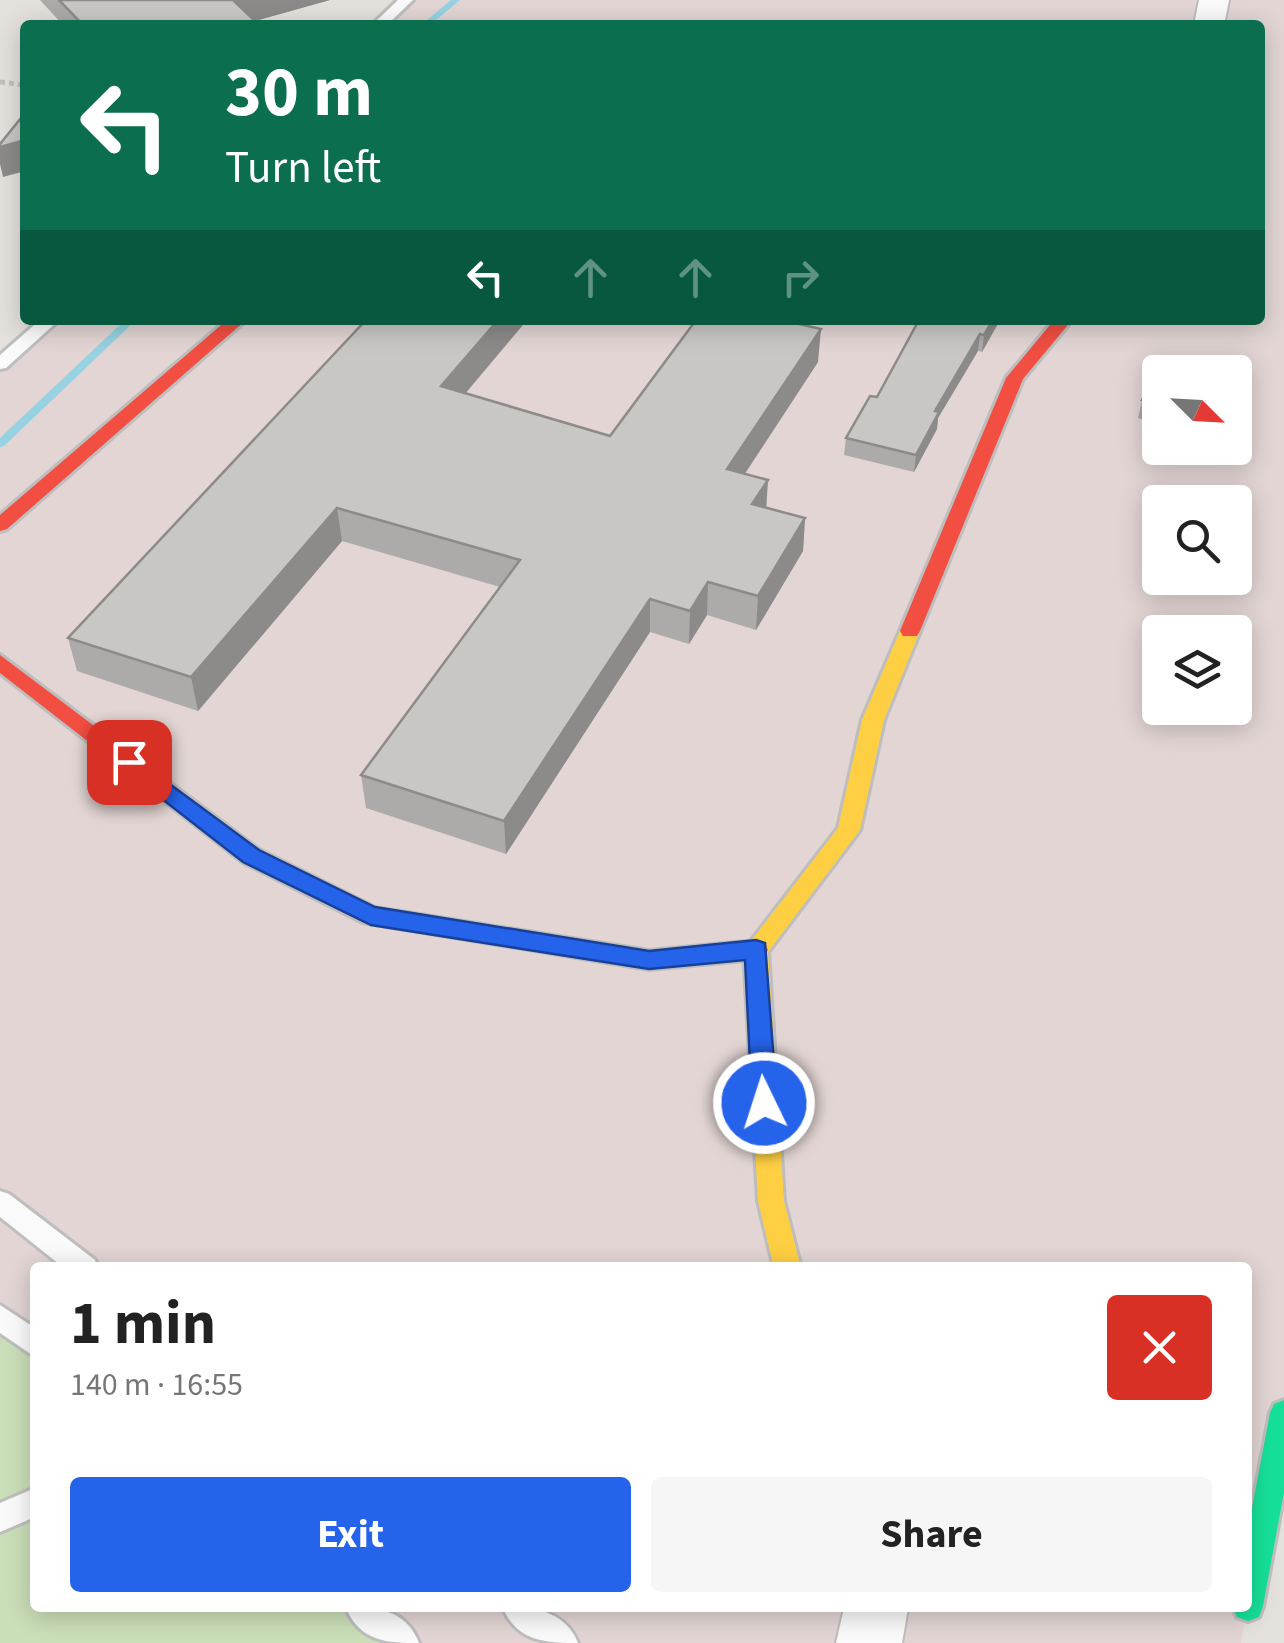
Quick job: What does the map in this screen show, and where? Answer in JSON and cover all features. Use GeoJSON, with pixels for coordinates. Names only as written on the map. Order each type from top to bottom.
{"type":"FeatureCollection","features":[{"type":"Feature","properties":{"kind":"street"},"geometry":{"type":"LineString","coordinates":[[0,525],[231,325]]}},
{"type":"Feature","properties":{"kind":"street"},"geometry":{"type":"LineString","coordinates":[[786,1262],[771,1200],[756,950],[849,830],[873,720],[1007,396],[1015,378],[1059,325]]}},
{"type":"Feature","properties":{"kind":"street"},"geometry":{"type":"LineString","coordinates":[[0,662],[251,856],[371,916],[649,960],[756,950]]}},
{"type":"Feature","properties":{"kind":"street"},"geometry":{"type":"LineString","coordinates":[[1252,1581],[1284,1413]]}},
{"type":"Feature","properties":{"kind":"street"},"geometry":{"type":"LineString","coordinates":[[869,1643],[875,1612]]}},
{"type":"Feature","properties":{"kind":"street"},"geometry":{"type":"LineString","coordinates":[[1240,1643],[1246,1612]]}},
{"type":"Feature","properties":{"kind":"lane"},"geometry":{"type":"LineString","coordinates":[[384,20],[406,0]]}},
{"type":"Feature","properties":{"kind":"lane"},"geometry":{"type":"LineString","coordinates":[[0,364],[44,325]]}},
{"type":"Feature","properties":{"kind":"lane"},"geometry":{"type":"LineString","coordinates":[[0,1202],[76,1262]]}},
{"type":"Feature","properties":{"kind":"lane"},"geometry":{"type":"LineString","coordinates":[[0,1316],[30,1340]]}},
{"type":"Feature","properties":{"kind":"lane"},"geometry":{"type":"LineString","coordinates":[[0,1518],[30,1504]]}},
{"type":"Feature","properties":{"kind":"lane"},"geometry":{"type":"LineString","coordinates":[[366,1612],[404,1643]]}},
{"type":"Feature","properties":{"kind":"lane"},"geometry":{"type":"LineString","coordinates":[[523,1612],[563,1643]]}},
{"type":"Feature","properties":{"kind":"shaded area"},"geometry":{"type":"Polygon","coordinates":[[[406,0],[1284,0],[1284,1413],[1252,1585],[1252,1262],[30,1262],[30,1340],[0,1317],[0,364],[44,325],[1265,325],[1265,20],[384,20],[406,0]]]}},
{"type":"Feature","properties":{"kind":"shaded area"},"geometry":{"type":"Polygon","coordinates":[[[366,1612],[1246,1612],[1241,1643],[404,1643],[366,1612]]]}},
{"type":"Feature","properties":{"kind":"green space"},"geometry":{"type":"Polygon","coordinates":[[[0,1317],[30,1340],[30,1612],[366,1612],[404,1643],[0,1643],[0,1317]]]}},
{"type":"Feature","properties":{"kind":"building"},"geometry":{"type":"Polygon","coordinates":[[[59,0],[233,0],[254,20],[78,20],[59,0]]]}},
{"type":"Feature","properties":{"kind":"building"},"geometry":{"type":"Polygon","coordinates":[[[20,119],[20,141],[0,144],[20,119]]]}},
{"type":"Feature","properties":{"kind":"building"},"geometry":{"type":"Polygon","coordinates":[[[361,325],[494,325],[441,386],[610,436],[692,325],[804,325],[821,329],[727,469],[768,480],[752,504],[805,518],[758,596],[708,582],[690,611],[650,599],[504,821],[361,775],[520,560],[337,508],[191,677],[68,638],[361,325]]]}},
{"type":"Feature","properties":{"kind":"building"},"geometry":{"type":"Polygon","coordinates":[[[916,325],[990,325],[984,335],[980,334],[935,411],[939,412],[916,455],[846,438],[870,396],[877,397],[916,325]]]}},
{"type":"Feature","properties":{"kind":"waterway"},"geometry":{"type":"LineString","coordinates":[[431,20],[456,0]]}},
{"type":"Feature","properties":{"kind":"waterway"},"geometry":{"type":"LineString","coordinates":[[0,444],[126,325]]}},
{"type":"Feature","properties":{"kind":"traffic: fast"},"geometry":{"type":"LineString","coordinates":[[1252,1585],[1284,1413]]}},
{"type":"Feature","properties":{"kind":"traffic: slow"},"geometry":{"type":"LineString","coordinates":[[786,1262],[771,1201],[756,950],[849,830],[873,720],[910,631]]}},
{"type":"Feature","properties":{"kind":"traffic: jam"},"geometry":{"type":"LineString","coordinates":[[0,525],[231,325]]}},
{"type":"Feature","properties":{"kind":"traffic: jam"},"geometry":{"type":"LineString","coordinates":[[910,631],[1015,378],[1059,325]]}},
{"type":"Feature","properties":{"kind":"traffic: jam"},"geometry":{"type":"LineString","coordinates":[[0,662],[251,856],[371,916],[649,960],[756,950]]}},
{"type":"Feature","properties":{"kind":"route"},"geometry":{"type":"LineString","coordinates":[[129,762],[251,856],[371,916],[649,960],[756,950],[764,1103]]}}]}
